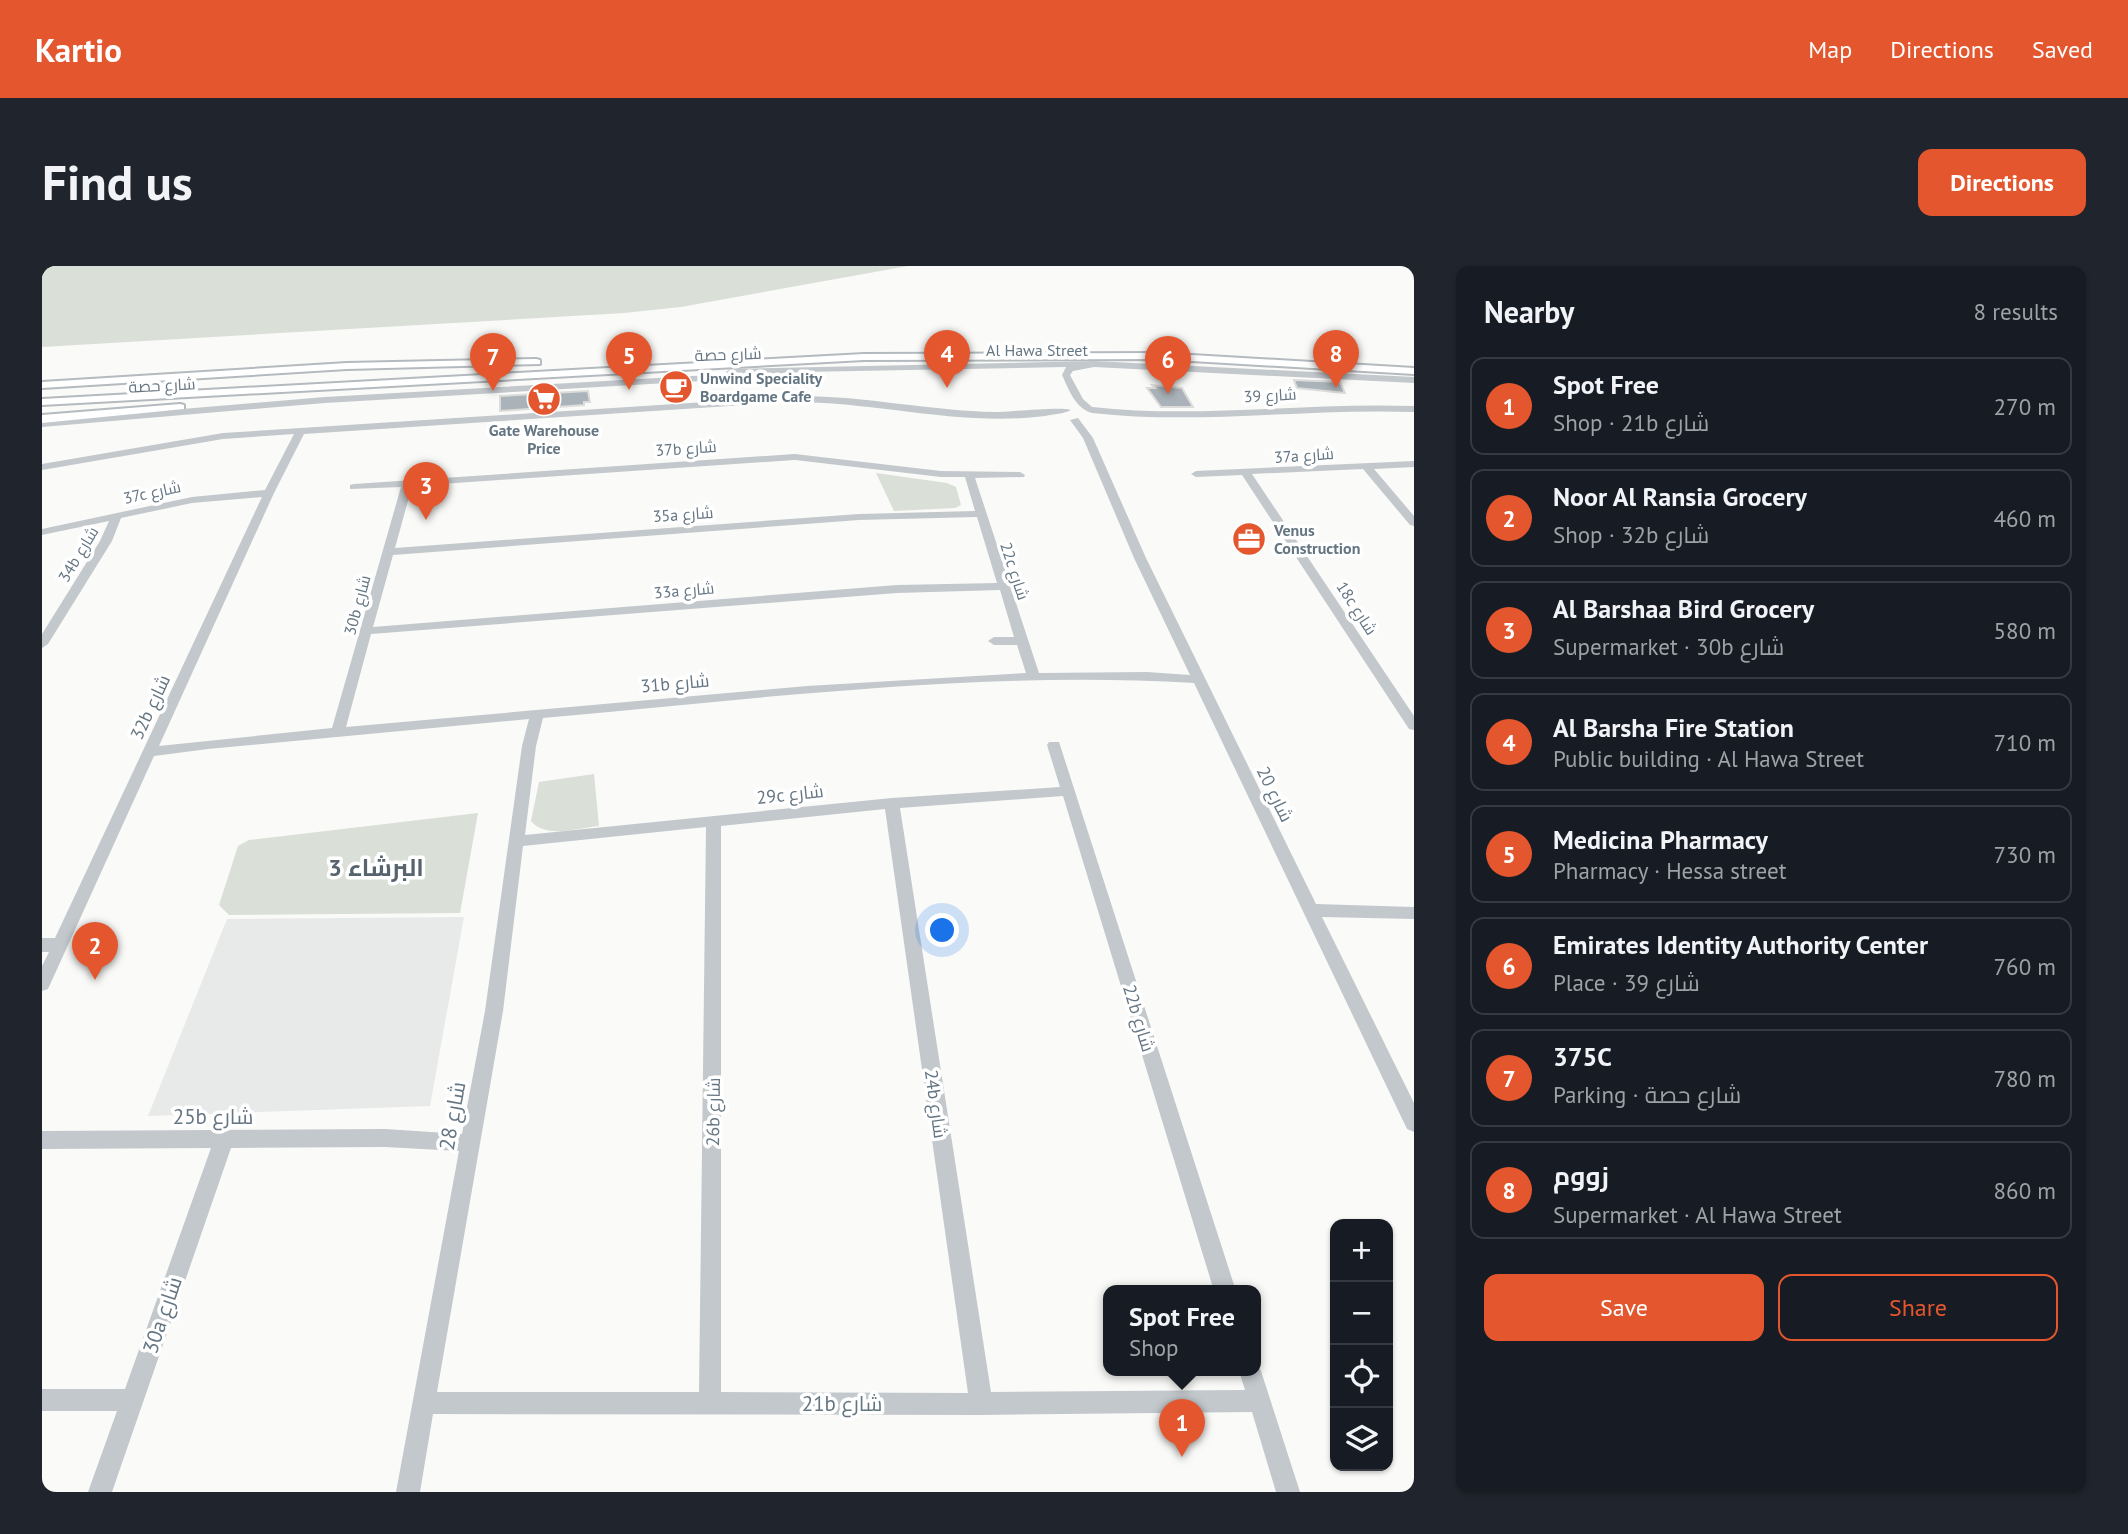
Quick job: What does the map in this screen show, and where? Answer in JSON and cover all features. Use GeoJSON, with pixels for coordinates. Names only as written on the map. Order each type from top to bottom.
{"type":"FeatureCollection","features":[{"type":"Feature","properties":{"kind":"main road","name":"شارع حصة"},"geometry":{"type":"LineString","coordinates":[[42,402],[104,393],[565,362],[764,352],[982,348],[1193,352],[1414,364]]}},
{"type":"Feature","properties":{"kind":"main road","name":"شارع حصة"},"geometry":{"type":"LineString","coordinates":[[42,387],[104,393],[771,362],[1030,355],[1238,361],[1414,371]]}},
{"type":"Feature","properties":{"kind":"main road"},"geometry":{"type":"LineString","coordinates":[[1098,364],[1238,361]]}},
{"type":"Feature","properties":{"kind":"main road"},"geometry":{"type":"LineString","coordinates":[[42,387],[173,376],[411,364],[565,362]]}},
{"type":"Feature","properties":{"kind":"main road","name":"شارع حصة"},"geometry":{"type":"LineString","coordinates":[[344,391],[771,362]]}},
{"type":"Feature","properties":{"kind":"main road"},"geometry":{"type":"LineString","coordinates":[[42,387],[173,376]]}},
{"type":"Feature","properties":{"kind":"main road"},"geometry":{"type":"LineString","coordinates":[[42,410],[344,391]]}},
{"type":"Feature","properties":{"kind":"main road"},"geometry":{"type":"LineString","coordinates":[[42,422],[344,391]]}},
{"type":"Feature","properties":{"kind":"street","name":"شارع 20"},"geometry":{"type":"LineString","coordinates":[[1029,364],[1058,376],[1069,400],[1070,415],[1088,438],[1140,558],[1414,1123]]}},
{"type":"Feature","properties":{"kind":"street","name":"Al Hawa Street"},"geometry":{"type":"LineString","coordinates":[[577,376],[920,365],[1098,364],[1414,380]]}},
{"type":"Feature","properties":{"kind":"street","name":"شارع 20"},"geometry":{"type":"LineString","coordinates":[[1098,364],[1072,367],[1066,375],[1079,400],[1093,417],[1103,450],[1107,480]]}},
{"type":"Feature","properties":{"kind":"street","name":"شارع حصة"},"geometry":{"type":"LineString","coordinates":[[229,409],[346,398],[702,378],[768,376],[795,380],[804,376],[790,371],[730,372]]}},
{"type":"Feature","properties":{"kind":"street","name":"شارع 39"},"geometry":{"type":"LineString","coordinates":[[42,467],[223,436],[295,435],[789,399],[846,401],[948,414],[1093,417],[1356,406],[1414,409]]}},
{"type":"Feature","properties":{"kind":"street"},"geometry":{"type":"LineString","coordinates":[[42,422],[229,409],[223,436]]}},
{"type":"Feature","properties":{"kind":"street","name":"32b شارع"},"geometry":{"type":"LineString","coordinates":[[42,984],[295,435]]}},
{"type":"Feature","properties":{"kind":"street","name":"37b شارع"},"geometry":{"type":"LineString","coordinates":[[354,487],[795,457],[969,475],[1020,475]]}},
{"type":"Feature","properties":{"kind":"street","name":"37a شارع"},"geometry":{"type":"LineString","coordinates":[[1196,474],[1247,474],[1414,464]]}},
{"type":"Feature","properties":{"kind":"street"},"geometry":{"type":"LineString","coordinates":[[1366,466],[1414,523]]}},
{"type":"Feature","properties":{"kind":"street","name":"18c شارع"},"geometry":{"type":"LineString","coordinates":[[1247,474],[1414,726]]}},
{"type":"Feature","properties":{"kind":"street","name":"22c شارع"},"geometry":{"type":"LineString","coordinates":[[969,475],[1032,676]]}},
{"type":"Feature","properties":{"kind":"street","name":"30b شارع"},"geometry":{"type":"LineString","coordinates":[[337,734],[407,484]]}},
{"type":"Feature","properties":{"kind":"street","name":"37c شارع"},"geometry":{"type":"LineString","coordinates":[[42,532],[204,498],[269,493]]}},
{"type":"Feature","properties":{"kind":"street","name":"35a شارع"},"geometry":{"type":"LineString","coordinates":[[387,552],[869,516],[981,514]]}},
{"type":"Feature","properties":{"kind":"street","name":"34b شارع"},"geometry":{"type":"LineString","coordinates":[[42,643],[106,541],[117,515]]}},
{"type":"Feature","properties":{"kind":"street","name":"33a شارع"},"geometry":{"type":"LineString","coordinates":[[366,631],[884,590],[1004,586]]}},
{"type":"Feature","properties":{"kind":"street"},"geometry":{"type":"LineString","coordinates":[[994,641],[1021,641]]}},
{"type":"Feature","properties":{"kind":"street","name":"31b شارع"},"geometry":{"type":"LineString","coordinates":[[153,748],[337,734],[796,691],[1032,676],[1197,676]]}},
{"type":"Feature","properties":{"kind":"street","name":"شارع 28"},"geometry":{"type":"LineString","coordinates":[[408,1492],[494,1011],[532,716]]}},
{"type":"Feature","properties":{"kind":"street","name":"22b شارع"},"geometry":{"type":"LineString","coordinates":[[1054,746],[1223,1285]]}},
{"type":"Feature","properties":{"kind":"street","name":"29c شارع"},"geometry":{"type":"LineString","coordinates":[[517,841],[892,803],[1068,791]]}},
{"type":"Feature","properties":{"kind":"street","name":"24b شارع"},"geometry":{"type":"LineString","coordinates":[[892,803],[981,1404]]}},
{"type":"Feature","properties":{"kind":"street","name":"26b شارع"},"geometry":{"type":"LineString","coordinates":[[710,1402],[714,821]]}},
{"type":"Feature","properties":{"kind":"street"},"geometry":{"type":"LineString","coordinates":[[1313,915],[1414,913]]}},
{"type":"Feature","properties":{"kind":"street"},"geometry":{"type":"LineString","coordinates":[[42,945],[61,945]]}},
{"type":"Feature","properties":{"kind":"street","name":"25b شارع"},"geometry":{"type":"LineString","coordinates":[[42,1140],[471,1136]]}},
{"type":"Feature","properties":{"kind":"street","name":"30a شارع"},"geometry":{"type":"LineString","coordinates":[[100,1492],[224,1139]]}},
{"type":"Feature","properties":{"kind":"street"},"geometry":{"type":"LineString","coordinates":[[1252,1376],[1288,1492]]}},
{"type":"Feature","properties":{"kind":"street"},"geometry":{"type":"LineString","coordinates":[[42,1400],[133,1400]]}},
{"type":"Feature","properties":{"kind":"street","name":"21b شارع"},"geometry":{"type":"LineString","coordinates":[[424,1403],[981,1404],[1259,1401]]}},
{"type":"Feature","properties":{"kind":"shaded area"},"geometry":{"type":"Polygon","coordinates":[[[42,266],[908,266],[681,307],[624,313],[42,347],[42,266]]]}},
{"type":"Feature","properties":{"kind":"shaded area"},"geometry":{"type":"Polygon","coordinates":[[[876,473],[947,483],[956,487],[961,505],[955,508],[894,511],[876,473]]]}},
{"type":"Feature","properties":{"kind":"shaded area"},"geometry":{"type":"Polygon","coordinates":[[[594,774],[599,826],[554,831],[545,830],[531,821],[539,782],[594,774]]]}},
{"type":"Feature","properties":{"kind":"shaded area"},"geometry":{"type":"Polygon","coordinates":[[[478,813],[460,913],[229,915],[219,905],[238,846],[249,840],[478,813]]]}},
{"type":"Feature","properties":{"kind":"shaded area"},"geometry":{"type":"Polygon","coordinates":[[[464,917],[430,1106],[148,1116],[227,919],[464,917]]]}},
{"type":"Feature","properties":{"kind":"building"},"geometry":{"type":"Polygon","coordinates":[[[1294,380],[1340,382],[1345,393],[1297,388],[1294,380]]]}},
{"type":"Feature","properties":{"kind":"building"},"geometry":{"type":"Polygon","coordinates":[[[1152,385],[1182,388],[1193,407],[1161,407],[1147,388],[1155,388],[1152,385]]]}},
{"type":"Feature","properties":{"kind":"building","name":"Gate Warehouse Price"},"geometry":{"type":"Polygon","coordinates":[[[588,391],[590,402],[584,402],[584,405],[500,411],[500,396],[588,391]]]}},
{"type":"Feature","properties":{"kind":"place","name":"Unwind Speciality Boardgame Cafe"},"geometry":{"type":"Point","coordinates":[676,387]}},
{"type":"Feature","properties":{"kind":"place","name":"Al Barsha Fire Station"},"geometry":{"type":"Point","coordinates":[947,388]}},
{"type":"Feature","properties":{"kind":"place","name":"زووم"},"geometry":{"type":"Point","coordinates":[1336,388]}},
{"type":"Feature","properties":{"kind":"place","name":"Medicina Pharmacy"},"geometry":{"type":"Point","coordinates":[629,390]}},
{"type":"Feature","properties":{"kind":"place","name":"375C"},"geometry":{"type":"Point","coordinates":[493,391]}},
{"type":"Feature","properties":{"kind":"place","name":"Emirates Identity Authority Center"},"geometry":{"type":"Point","coordinates":[1168,394]}},
{"type":"Feature","properties":{"kind":"place","name":"Gate Warehouse Price"},"geometry":{"type":"Point","coordinates":[544,399]}},
{"type":"Feature","properties":{"kind":"place","name":"Al Barshaa Bird Grocery"},"geometry":{"type":"Point","coordinates":[426,520]}},
{"type":"Feature","properties":{"kind":"place","name":"Venus Construction"},"geometry":{"type":"Point","coordinates":[1249,539]}},
{"type":"Feature","properties":{"kind":"place","name":"Noor Al Ransia Grocery"},"geometry":{"type":"Point","coordinates":[95,980]}},
{"type":"Feature","properties":{"kind":"place","name":"Spot Free"},"geometry":{"type":"Point","coordinates":[1182,1457]}},
{"type":"Feature","properties":{"kind":"district","name":"البرشاء 3"},"geometry":{"type":"Point","coordinates":[376,867]}}]}
